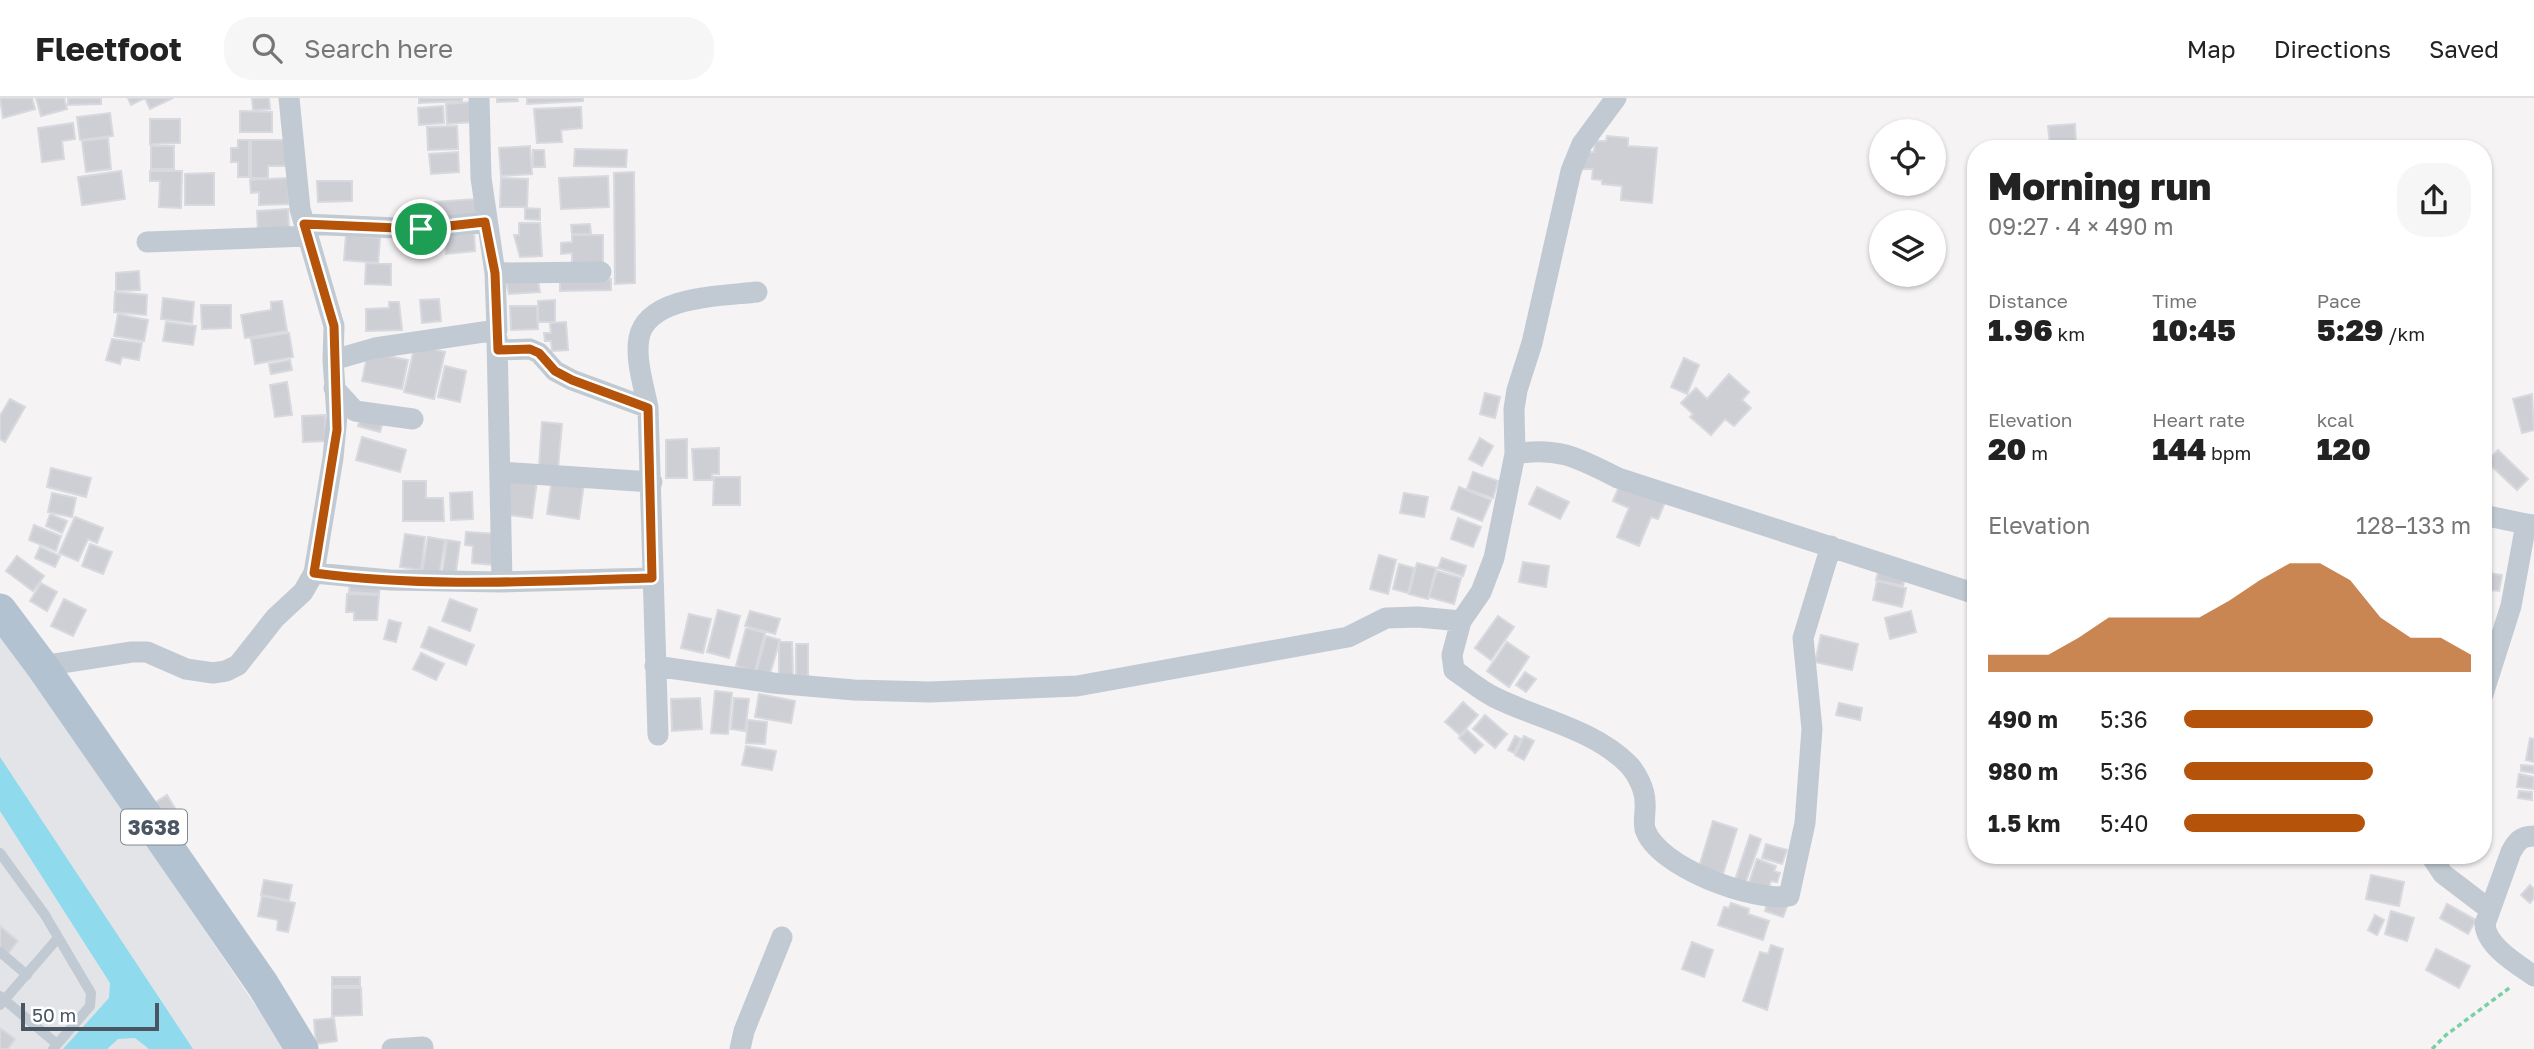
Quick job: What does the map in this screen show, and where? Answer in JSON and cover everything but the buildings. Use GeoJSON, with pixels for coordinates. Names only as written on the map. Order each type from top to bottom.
{"type":"FeatureCollection","features":[{"type":"Feature","properties":{"kind":"main road","name":"3638"},"geometry":{"type":"LineString","coordinates":[[0,610],[42,666],[263,985],[302,1049]]}},
{"type":"Feature","properties":{"kind":"street"},"geometry":{"type":"LineString","coordinates":[[42,666],[147,652],[186,668],[213,673],[226,671],[238,665],[275,618],[303,592],[314,573],[337,430],[334,326],[306,230],[289,98]]}},
{"type":"Feature","properties":{"kind":"street"},"geometry":{"type":"LineString","coordinates":[[479,98],[485,222],[495,273],[502,582]]}},
{"type":"Feature","properties":{"kind":"street"},"geometry":{"type":"LineString","coordinates":[[1616,98],[1582,144],[1571,171],[1532,343],[1517,390],[1514,409],[1515,454],[1494,558],[1481,592],[1461,621],[1452,655],[1454,670],[1493,697],[1593,739],[1628,764],[1637,777],[1646,800],[1644,827],[1654,847],[1672,862],[1698,875],[1741,889],[1784,897],[1792,892],[1805,823],[1812,729],[1803,638],[1831,546]]}},
{"type":"Feature","properties":{"kind":"street"},"geometry":{"type":"LineString","coordinates":[[148,242],[306,230],[421,229],[485,222]]}},
{"type":"Feature","properties":{"kind":"street"},"geometry":{"type":"LineString","coordinates":[[495,273],[601,272]]}},
{"type":"Feature","properties":{"kind":"street"},"geometry":{"type":"LineString","coordinates":[[658,735],[652,578],[652,482],[648,408],[638,339],[646,323],[677,302],[757,292]]}},
{"type":"Feature","properties":{"kind":"street"},"geometry":{"type":"LineString","coordinates":[[333,360],[375,348],[497,340],[539,353],[555,371],[572,380],[648,408]]}},
{"type":"Feature","properties":{"kind":"street"},"geometry":{"type":"LineString","coordinates":[[334,388],[355,411],[413,419]]}},
{"type":"Feature","properties":{"kind":"street"},"geometry":{"type":"LineString","coordinates":[[1515,454],[1543,451],[1572,455],[1618,478],[1967,591]]}},
{"type":"Feature","properties":{"kind":"street"},"geometry":{"type":"LineString","coordinates":[[500,472],[652,482]]}},
{"type":"Feature","properties":{"kind":"street"},"geometry":{"type":"LineString","coordinates":[[2492,517],[2530,525],[2511,606],[2492,666]]}},
{"type":"Feature","properties":{"kind":"street"},"geometry":{"type":"LineString","coordinates":[[314,573],[390,580],[502,582],[652,578]]}},
{"type":"Feature","properties":{"kind":"street"},"geometry":{"type":"LineString","coordinates":[[655,666],[773,683],[854,690],[930,692],[1077,686],[1348,638],[1386,618],[1418,617],[1461,621]]}},
{"type":"Feature","properties":{"kind":"street"},"geometry":{"type":"LineString","coordinates":[[2534,836],[2524,836],[2517,841],[2489,909],[2485,935],[2534,976]]}},
{"type":"Feature","properties":{"kind":"street"},"geometry":{"type":"LineString","coordinates":[[2436,864],[2443,874],[2489,909]]}},
{"type":"Feature","properties":{"kind":"street"},"geometry":{"type":"LineString","coordinates":[[740,1049],[744,1031],[782,937]]}},
{"type":"Feature","properties":{"kind":"street"},"geometry":{"type":"LineString","coordinates":[[392,1049],[423,1046]]}},
{"type":"Feature","properties":{"kind":"lane"},"geometry":{"type":"LineString","coordinates":[[0,853],[58,939],[93,999],[55,1047],[1,1000],[58,939]]}},
{"type":"Feature","properties":{"kind":"lane"},"geometry":{"type":"LineString","coordinates":[[0,953],[27,975]]}},
{"type":"Feature","properties":{"kind":"path"},"geometry":{"type":"LineString","coordinates":[[2432,1049],[2482,1006],[2510,987],[2534,976]]}},
{"type":"Feature","properties":{"kind":"shaded area"},"geometry":{"type":"Polygon","coordinates":[[[0,632],[7,639],[285,1049],[0,1049],[0,632]]]}},
{"type":"Feature","properties":{"kind":"water"},"geometry":{"type":"Polygon","coordinates":[[[0,757],[193,1049],[149,1049],[135,1038],[118,1039],[107,1049],[63,1049],[109,998],[110,983],[0,811],[0,757]]]}},
{"type":"Feature","properties":{"kind":"route"},"geometry":{"type":"LineString","coordinates":[[485,222],[495,273],[498,350],[530,349],[539,353],[555,371],[588,388],[648,408],[652,482],[652,578],[459,582],[368,579],[314,573],[337,430],[333,360],[335,343],[334,326],[304,224],[421,229],[485,222]]}}]}
